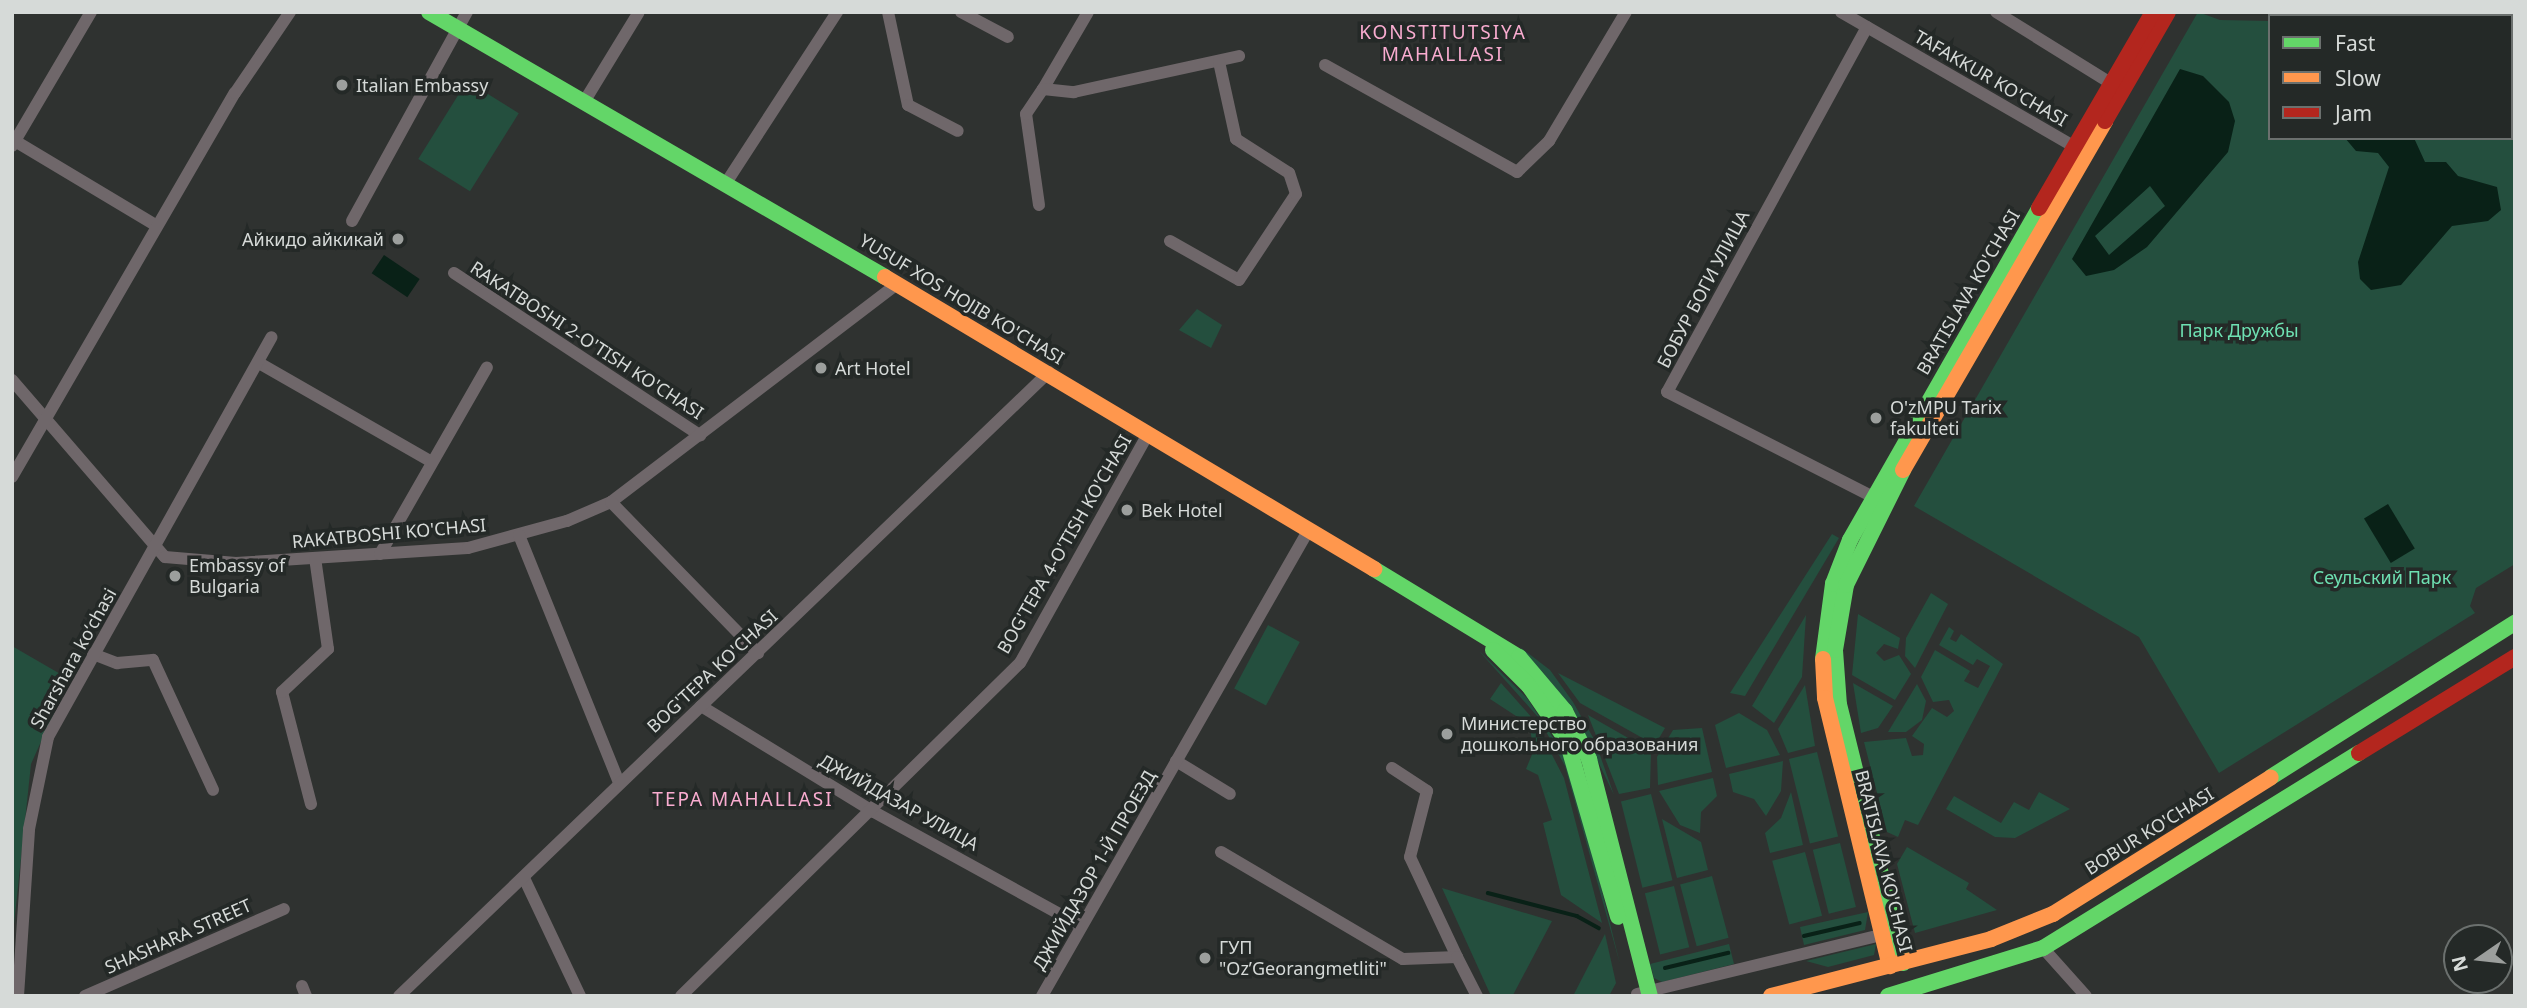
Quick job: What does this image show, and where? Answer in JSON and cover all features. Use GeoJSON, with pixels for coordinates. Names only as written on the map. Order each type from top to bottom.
{"type":"FeatureCollection","features":[{"type":"Feature","properties":{"kind":"main road","name":"YUSUF XOS HOJIB KO'CHASI"},"geometry":{"type":"LineString","coordinates":[[429,12],[1049,372],[1471,628],[1529,667],[1578,735],[1602,802],[1643,994]]}},
{"type":"Feature","properties":{"kind":"main road","name":"BRATISLAVA KO'CHASI"},"geometry":{"type":"LineString","coordinates":[[2117,87],[2152,12]]}},
{"type":"Feature","properties":{"kind":"main road","name":"BRATISLAVA KO'CHASI"},"geometry":{"type":"LineString","coordinates":[[1896,965],[1835,668],[1846,585],[1879,499],[2117,87],[2168,12]]}},
{"type":"Feature","properties":{"kind":"main road","name":"BOBUR KO'CHASI"},"geometry":{"type":"LineString","coordinates":[[1776,995],[1896,965],[2039,921],[2515,623]]}},
{"type":"Feature","properties":{"kind":"main road"},"geometry":{"type":"LineString","coordinates":[[1888,996],[2043,948],[2178,870],[2515,657]]}},
{"type":"Feature","properties":{"kind":"main road"},"geometry":{"type":"LineString","coordinates":[[2339,735],[2340,751],[2354,760]]}},
{"type":"Feature","properties":{"kind":"main road"},"geometry":{"type":"LineString","coordinates":[[2163,845],[2176,854],[2178,870]]}},
{"type":"Feature","properties":{"kind":"street"},"geometry":{"type":"LineString","coordinates":[[91,12],[14,144],[156,226]]}},
{"type":"Feature","properties":{"kind":"street"},"geometry":{"type":"LineString","coordinates":[[12,477],[156,226],[290,12]]}},
{"type":"Feature","properties":{"kind":"street"},"geometry":{"type":"LineString","coordinates":[[352,221],[467,12]]}},
{"type":"Feature","properties":{"kind":"street"},"geometry":{"type":"LineString","coordinates":[[584,102],[639,12]]}},
{"type":"Feature","properties":{"kind":"street"},"geometry":{"type":"LineString","coordinates":[[726,183],[837,12]]}},
{"type":"Feature","properties":{"kind":"street"},"geometry":{"type":"LineString","coordinates":[[888,12],[908,105],[958,131]]}},
{"type":"Feature","properties":{"kind":"street"},"geometry":{"type":"LineString","coordinates":[[961,12],[1008,37]]}},
{"type":"Feature","properties":{"kind":"street"},"geometry":{"type":"LineString","coordinates":[[1039,205],[1026,114],[1088,12]]}},
{"type":"Feature","properties":{"kind":"street"},"geometry":{"type":"LineString","coordinates":[[1325,65],[1517,172],[1549,141],[1626,12]]}},
{"type":"Feature","properties":{"kind":"street","name":"TAFAKKUR KO'CHASI"},"geometry":{"type":"LineString","coordinates":[[1841,12],[2080,150]]}},
{"type":"Feature","properties":{"kind":"street"},"geometry":{"type":"LineString","coordinates":[[1996,12],[2117,87]]}},
{"type":"Feature","properties":{"kind":"street","name":"БОБУР БОГИ УЛИЦА"},"geometry":{"type":"LineString","coordinates":[[1867,27],[1668,392],[1879,499]]}},
{"type":"Feature","properties":{"kind":"street"},"geometry":{"type":"LineString","coordinates":[[1043,89],[1074,92],[1239,56]]}},
{"type":"Feature","properties":{"kind":"street"},"geometry":{"type":"LineString","coordinates":[[1170,241],[1239,280],[1296,194],[1289,173],[1236,139],[1219,62]]}},
{"type":"Feature","properties":{"kind":"street","name":"RAKATBOSHI 2-O'TISH KO'CHASI"},"geometry":{"type":"LineString","coordinates":[[454,273],[700,435]]}},
{"type":"Feature","properties":{"kind":"street","name":"RAKATBOSHI KO'CHASI"},"geometry":{"type":"LineString","coordinates":[[155,551],[190,561],[315,558],[468,548],[519,535],[611,502],[897,284]]}},
{"type":"Feature","properties":{"kind":"street","name":"Sharshara koʻchasi"},"geometry":{"type":"LineString","coordinates":[[18,996],[38,768],[93,654],[155,551],[272,337]]}},
{"type":"Feature","properties":{"kind":"street"},"geometry":{"type":"LineString","coordinates":[[259,363],[430,461]]}},
{"type":"Feature","properties":{"kind":"street"},"geometry":{"type":"LineString","coordinates":[[380,554],[430,461],[487,366]]}},
{"type":"Feature","properties":{"kind":"street","name":"BOG'TEPA KO'CHASI"},"geometry":{"type":"LineString","coordinates":[[399,996],[1049,372]]}},
{"type":"Feature","properties":{"kind":"street"},"geometry":{"type":"LineString","coordinates":[[12,380],[155,551]]}},
{"type":"Feature","properties":{"kind":"street","name":"BOG'TEPA 4-O'TISH KO'CHASI"},"geometry":{"type":"LineString","coordinates":[[681,996],[874,812],[1020,663],[1148,434]]}},
{"type":"Feature","properties":{"kind":"street"},"geometry":{"type":"LineString","coordinates":[[611,502],[758,653]]}},
{"type":"Feature","properties":{"kind":"street","name":"ДЖИЙДАЗОР 1-Й ПРОЕЗД"},"geometry":{"type":"LineString","coordinates":[[1042,996],[1308,531]]}},
{"type":"Feature","properties":{"kind":"street"},"geometry":{"type":"LineString","coordinates":[[519,535],[619,782]]}},
{"type":"Feature","properties":{"kind":"street","name":"RAKATBOSHI KO'CHASI"},"geometry":{"type":"LineString","coordinates":[[311,804],[282,692],[328,649],[315,558]]}},
{"type":"Feature","properties":{"kind":"street"},"geometry":{"type":"LineString","coordinates":[[93,654],[117,663],[153,660],[213,790]]}},
{"type":"Feature","properties":{"kind":"street","name":"ДЖИЙДАЗАР УЛИЦА"},"geometry":{"type":"LineString","coordinates":[[701,706],[874,812],[1081,926]]}},
{"type":"Feature","properties":{"kind":"street"},"geometry":{"type":"LineString","coordinates":[[1176,761],[1230,794]]}},
{"type":"Feature","properties":{"kind":"street"},"geometry":{"type":"LineString","coordinates":[[1392,768],[1427,791],[1409,857],[1477,996]]}},
{"type":"Feature","properties":{"kind":"street"},"geometry":{"type":"LineString","coordinates":[[1221,852],[1404,959],[1457,957]]}},
{"type":"Feature","properties":{"kind":"street"},"geometry":{"type":"LineString","coordinates":[[524,878],[580,996]]}},
{"type":"Feature","properties":{"kind":"street","name":"SHASHARA STREET"},"geometry":{"type":"LineString","coordinates":[[85,996],[284,909]]}},
{"type":"Feature","properties":{"kind":"street"},"geometry":{"type":"LineString","coordinates":[[1643,994],[1889,933]]}},
{"type":"Feature","properties":{"kind":"street"},"geometry":{"type":"LineString","coordinates":[[2043,948],[2086,996]]}},
{"type":"Feature","properties":{"kind":"green space","name":"Парк Дружбы"},"geometry":{"type":"Polygon","coordinates":[[[2198,12],[2220,20],[2268,21],[2268,140],[2513,140],[2513,14],[2444,14],[2515,12],[2515,564],[2476,588],[2470,606],[2475,613],[2219,773],[2139,637],[1914,506],[2198,12]]]}},
{"type":"Feature","properties":{"kind":"green space"},"geometry":{"type":"Polygon","coordinates":[[[467,81],[519,113],[470,191],[418,159],[467,81]]]}},
{"type":"Feature","properties":{"kind":"green space"},"geometry":{"type":"Polygon","coordinates":[[[1197,309],[1222,325],[1211,348],[1179,330],[1197,309]]]}},
{"type":"Feature","properties":{"kind":"green space"},"geometry":{"type":"Polygon","coordinates":[[[1832,534],[1839,538],[1745,696],[1730,693],[1832,534]]]}},
{"type":"Feature","properties":{"kind":"green space"},"geometry":{"type":"Polygon","coordinates":[[[1931,593],[1948,604],[1915,668],[1905,656],[1906,638],[1931,593]]]}},
{"type":"Feature","properties":{"kind":"green space"},"geometry":{"type":"Polygon","coordinates":[[[1858,614],[1900,638],[1898,649],[1884,644],[1876,653],[1884,661],[1899,655],[1911,674],[1895,700],[1852,675],[1858,614]]]}},
{"type":"Feature","properties":{"kind":"green space"},"geometry":{"type":"Polygon","coordinates":[[[1806,615],[1802,677],[1774,723],[1752,706],[1806,615]]]}},
{"type":"Feature","properties":{"kind":"green space"},"geometry":{"type":"Polygon","coordinates":[[[1268,625],[1300,642],[1266,705],[1234,689],[1268,625]]]}},
{"type":"Feature","properties":{"kind":"green space"},"geometry":{"type":"Polygon","coordinates":[[[1949,627],[1954,631],[1950,639],[1956,642],[1961,634],[2003,664],[1918,825],[1905,820],[1898,837],[1887,832],[1864,742],[1906,738],[1912,756],[1923,755],[1924,744],[1912,736],[1932,708],[1947,717],[1954,711],[1949,700],[1933,702],[1921,677],[1935,650],[1970,671],[1964,681],[1978,688],[1990,666],[1977,659],[1973,665],[1939,645],[1949,627]]]}},
{"type":"Feature","properties":{"kind":"green space"},"geometry":{"type":"Polygon","coordinates":[[[12,646],[69,679],[31,764],[12,943],[12,646]]]}},
{"type":"Feature","properties":{"kind":"green space"},"geometry":{"type":"Polygon","coordinates":[[[1520,647],[1550,670],[1573,702],[1595,741],[1614,795],[1573,709],[1520,647]]]}},
{"type":"Feature","properties":{"kind":"green space"},"geometry":{"type":"Polygon","coordinates":[[[1479,651],[1527,698],[1564,754],[1576,785],[1620,964],[1565,766],[1538,717],[1479,651]]]}},
{"type":"Feature","properties":{"kind":"green space"},"geometry":{"type":"Polygon","coordinates":[[[1558,673],[1665,728],[1655,745],[1580,703],[1558,673]]]}},
{"type":"Feature","properties":{"kind":"green space"},"geometry":{"type":"Polygon","coordinates":[[[1501,683],[1534,720],[1564,778],[1602,923],[1561,895],[1543,823],[1552,820],[1538,775],[1526,769],[1533,752],[1530,725],[1490,699],[1501,683]]]}},
{"type":"Feature","properties":{"kind":"green space"},"geometry":{"type":"Polygon","coordinates":[[[1853,683],[1893,706],[1878,728],[1861,733],[1853,683]]]}},
{"type":"Feature","properties":{"kind":"green space"},"geometry":{"type":"Polygon","coordinates":[[[1917,684],[1926,701],[1922,720],[1906,732],[1888,732],[1917,684]]]}},
{"type":"Feature","properties":{"kind":"green space"},"geometry":{"type":"Polygon","coordinates":[[[1805,685],[1815,746],[1788,753],[1778,729],[1805,685]]]}},
{"type":"Feature","properties":{"kind":"green space"},"geometry":{"type":"Polygon","coordinates":[[[1739,713],[1767,730],[1780,755],[1726,768],[1715,725],[1739,713]]]}},
{"type":"Feature","properties":{"kind":"green space"},"geometry":{"type":"Polygon","coordinates":[[[1588,715],[1651,751],[1650,788],[1619,794],[1588,715]]]}},
{"type":"Feature","properties":{"kind":"green space"},"geometry":{"type":"Polygon","coordinates":[[[1702,728],[1712,772],[1658,785],[1657,757],[1673,730],[1702,728]]]}},
{"type":"Feature","properties":{"kind":"green space"},"geometry":{"type":"Polygon","coordinates":[[[1817,752],[1838,836],[1810,843],[1789,759],[1817,752]]]}},
{"type":"Feature","properties":{"kind":"green space"},"geometry":{"type":"Polygon","coordinates":[[[1783,761],[1781,791],[1766,816],[1754,799],[1733,792],[1729,774],[1783,761]]]}},
{"type":"Feature","properties":{"kind":"green space"},"geometry":{"type":"Polygon","coordinates":[[[1713,778],[1717,796],[1701,812],[1700,833],[1680,825],[1659,791],[1713,778]]]}},
{"type":"Feature","properties":{"kind":"green space"},"geometry":{"type":"Polygon","coordinates":[[[1791,792],[1803,845],[1770,853],[1765,833],[1781,818],[1791,792]]]}},
{"type":"Feature","properties":{"kind":"green space"},"geometry":{"type":"Polygon","coordinates":[[[2039,792],[2070,809],[2015,838],[1995,837],[1946,809],[1954,796],[2001,823],[2014,802],[2029,810],[2039,792]]]}},
{"type":"Feature","properties":{"kind":"green space"},"geometry":{"type":"Polygon","coordinates":[[[1651,794],[1673,880],[1642,888],[1621,801],[1651,794]]]}},
{"type":"Feature","properties":{"kind":"green space"},"geometry":{"type":"Polygon","coordinates":[[[1662,819],[1701,842],[1708,870],[1677,878],[1662,819]]]}},
{"type":"Feature","properties":{"kind":"green space"},"geometry":{"type":"Polygon","coordinates":[[[1840,843],[1856,907],[1829,914],[1813,850],[1840,843]]]}},
{"type":"Feature","properties":{"kind":"green space"},"geometry":{"type":"Polygon","coordinates":[[[1907,847],[1969,883],[1966,889],[1997,910],[1915,933],[1897,864],[1907,847]]]}},
{"type":"Feature","properties":{"kind":"green space"},"geometry":{"type":"Polygon","coordinates":[[[1805,852],[1822,916],[1789,925],[1772,861],[1805,852]]]}},
{"type":"Feature","properties":{"kind":"green space"},"geometry":{"type":"Polygon","coordinates":[[[1712,876],[1729,938],[1697,946],[1680,885],[1712,876]]]}},
{"type":"Feature","properties":{"kind":"green space"},"geometry":{"type":"Polygon","coordinates":[[[1674,886],[1689,947],[1660,954],[1645,893],[1674,886]]]}},
{"type":"Feature","properties":{"kind":"green space"},"geometry":{"type":"Polygon","coordinates":[[[1442,888],[1552,921],[1513,995],[1491,996],[1442,888]]]}},
{"type":"Feature","properties":{"kind":"green space"},"geometry":{"type":"Polygon","coordinates":[[[1868,912],[1865,930],[1804,945],[1800,927],[1868,912]]]}},
{"type":"Feature","properties":{"kind":"green space"},"geometry":{"type":"Polygon","coordinates":[[[1605,934],[1616,983],[1609,996],[1573,996],[1605,934]]]}},
{"type":"Feature","properties":{"kind":"green space"},"geometry":{"type":"Polygon","coordinates":[[[1729,944],[1734,964],[1662,982],[1654,978],[1650,964],[1729,944]]]}},
{"type":"Feature","properties":{"kind":"green space"},"geometry":{"type":"Polygon","coordinates":[[[1876,944],[1874,955],[1828,967],[1806,961],[1876,944]]]}},
{"type":"Feature","properties":{"kind":"shaded area"},"geometry":{"type":"Polygon","coordinates":[[[2180,69],[2203,76],[2229,102],[2235,121],[2228,152],[2147,247],[2114,270],[2086,276],[2072,259],[2180,69]],[[2150,186],[2095,236],[2109,255],[2165,206],[2150,186]]]}},
{"type":"Feature","properties":{"kind":"shaded area"},"geometry":{"type":"Polygon","coordinates":[[[2347,140],[2415,140],[2425,162],[2446,162],[2458,176],[2497,187],[2501,210],[2488,221],[2452,226],[2401,285],[2371,290],[2360,279],[2358,262],[2389,167],[2378,153],[2356,151],[2347,140]]]}},
{"type":"Feature","properties":{"kind":"shaded area"},"geometry":{"type":"Polygon","coordinates":[[[384,255],[420,279],[407,297],[372,273],[384,255]]]}},
{"type":"Feature","properties":{"kind":"shaded area"},"geometry":{"type":"Polygon","coordinates":[[[2388,504],[2415,549],[2391,563],[2364,518],[2388,504]]]}},
{"type":"Feature","properties":{"kind":"waterway"},"geometry":{"type":"LineString","coordinates":[[1488,893],[1577,916],[1599,928]]}},
{"type":"Feature","properties":{"kind":"waterway"},"geometry":{"type":"LineString","coordinates":[[1804,936],[1860,923]]}},
{"type":"Feature","properties":{"kind":"waterway"},"geometry":{"type":"LineString","coordinates":[[1665,968],[1728,953]]}},
{"type":"Feature","properties":{"kind":"traffic: fast"},"geometry":{"type":"LineString","coordinates":[[429,12],[885,277]]}},
{"type":"Feature","properties":{"kind":"traffic: fast"},"geometry":{"type":"LineString","coordinates":[[1823,659],[1833,584],[1850,540],[2039,208]]}},
{"type":"Feature","properties":{"kind":"traffic: fast"},"geometry":{"type":"LineString","coordinates":[[1903,470],[1846,585],[1835,650],[1839,705],[1903,963]]}},
{"type":"Feature","properties":{"kind":"traffic: fast"},"geometry":{"type":"LineString","coordinates":[[1374,569],[1519,657],[1565,711],[1589,759],[1650,996]]}},
{"type":"Feature","properties":{"kind":"traffic: fast"},"geometry":{"type":"LineString","coordinates":[[2271,777],[2515,623]]}},
{"type":"Feature","properties":{"kind":"traffic: fast"},"geometry":{"type":"LineString","coordinates":[[1493,650],[1529,686],[1567,741],[1618,917]]}},
{"type":"Feature","properties":{"kind":"traffic: fast"},"geometry":{"type":"LineString","coordinates":[[1888,996],[2043,948],[2359,753]]}},
{"type":"Feature","properties":{"kind":"traffic: slow"},"geometry":{"type":"LineString","coordinates":[[1903,470],[2105,121]]}},
{"type":"Feature","properties":{"kind":"traffic: slow"},"geometry":{"type":"LineString","coordinates":[[885,277],[1374,569]]}},
{"type":"Feature","properties":{"kind":"traffic: slow"},"geometry":{"type":"LineString","coordinates":[[1823,659],[1825,698],[1890,966]]}},
{"type":"Feature","properties":{"kind":"traffic: slow"},"geometry":{"type":"LineString","coordinates":[[1771,996],[1991,939],[2053,914],[2271,777]]}},
{"type":"Feature","properties":{"kind":"traffic: jam"},"geometry":{"type":"LineString","coordinates":[[2039,208],[2153,12]]}},
{"type":"Feature","properties":{"kind":"traffic: jam"},"geometry":{"type":"LineString","coordinates":[[2105,121],[2168,12]]}},
{"type":"Feature","properties":{"kind":"traffic: jam"},"geometry":{"type":"LineString","coordinates":[[2359,753],[2515,657]]}},
{"type":"Feature","properties":{"kind":"place","name":"Italian Embassy"},"geometry":{"type":"Point","coordinates":[342,85]}},
{"type":"Feature","properties":{"kind":"place","name":"Айкидо айкикай"},"geometry":{"type":"Point","coordinates":[398,239]}},
{"type":"Feature","properties":{"kind":"place","name":"Art Hotel"},"geometry":{"type":"Point","coordinates":[821,368]}},
{"type":"Feature","properties":{"kind":"place","name":"O'zMPU Tarix fakulteti"},"geometry":{"type":"Point","coordinates":[1876,418]}},
{"type":"Feature","properties":{"kind":"place","name":"Bek Hotel"},"geometry":{"type":"Point","coordinates":[1127,510]}},
{"type":"Feature","properties":{"kind":"place","name":"Embassy of Bulgaria"},"geometry":{"type":"Point","coordinates":[175,576]}},
{"type":"Feature","properties":{"kind":"place","name":"Министерство дошкольного образования"},"geometry":{"type":"Point","coordinates":[1447,734]}},
{"type":"Feature","properties":{"kind":"place","name":"ГУП \"Oz’Georangmetliti\""},"geometry":{"type":"Point","coordinates":[1205,958]}},
{"type":"Feature","properties":{"kind":"district","name":"KONSTITUTSIYA MAHALLASI"},"geometry":{"type":"Point","coordinates":[1443,44]}},
{"type":"Feature","properties":{"kind":"district","name":"TEPA MAHALLASI"},"geometry":{"type":"Point","coordinates":[743,800]}},
{"type":"Feature","properties":{"kind":"park label","name":"Сеульский Парк"},"geometry":{"type":"Point","coordinates":[2382,577]}}]}
